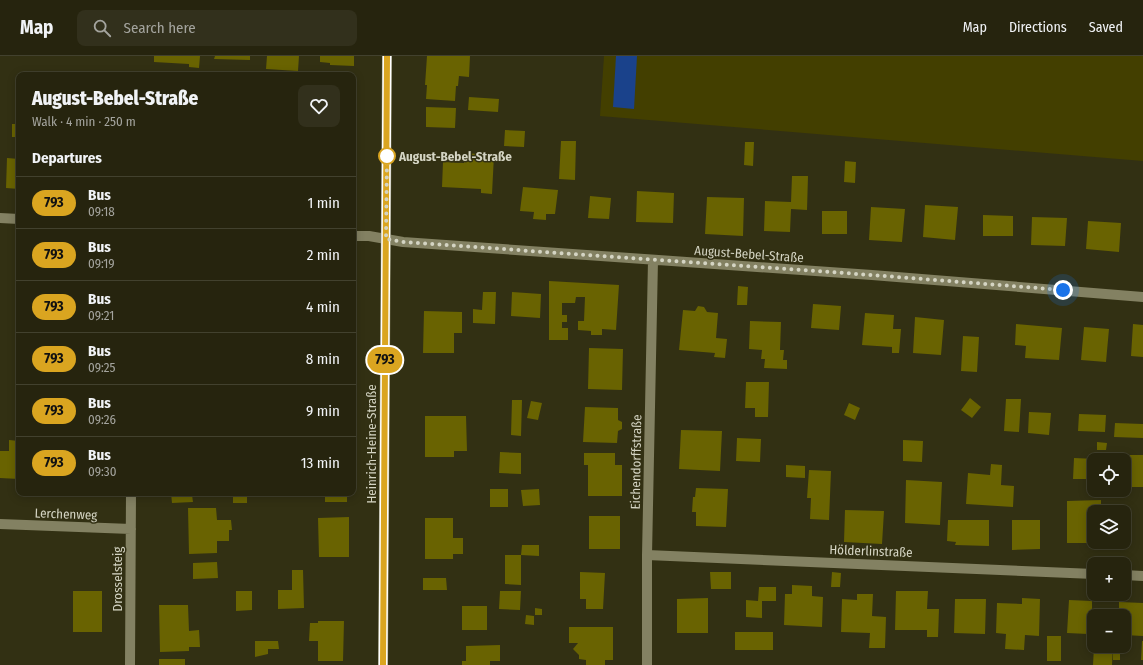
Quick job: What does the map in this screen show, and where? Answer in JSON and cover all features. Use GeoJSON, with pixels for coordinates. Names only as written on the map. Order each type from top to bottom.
{"type":"FeatureCollection","features":[{"type":"Feature","properties":{"kind":"street","name":"Heinrich-Heine-Straße"},"geometry":{"type":"LineString","coordinates":[[383,665],[387,56]]}},
{"type":"Feature","properties":{"kind":"street"},"geometry":{"type":"LineString","coordinates":[[0,218],[16,219]]}},
{"type":"Feature","properties":{"kind":"street","name":"August-Bebel-Straße"},"geometry":{"type":"LineString","coordinates":[[356,236],[403,242],[1143,296]]}},
{"type":"Feature","properties":{"kind":"street","name":"Eichendorffstraße"},"geometry":{"type":"LineString","coordinates":[[647,665],[647,555],[652,260]]}},
{"type":"Feature","properties":{"kind":"street","name":"Drosselsteig"},"geometry":{"type":"LineString","coordinates":[[130,665],[131,496]]}},
{"type":"Feature","properties":{"kind":"street","name":"Lerchenweg"},"geometry":{"type":"LineString","coordinates":[[0,524],[131,529]]}},
{"type":"Feature","properties":{"kind":"street","name":"Hölderlinstraße"},"geometry":{"type":"LineString","coordinates":[[647,555],[1087,574]]}},
{"type":"Feature","properties":{"kind":"street"},"geometry":{"type":"LineString","coordinates":[[1131,575],[1143,576]]}},
{"type":"Feature","properties":{"kind":"shaded area"},"geometry":{"type":"Polygon","coordinates":[[[604,56],[1143,56],[1143,161],[600,116],[604,56]]]}},
{"type":"Feature","properties":{"kind":"water"},"geometry":{"type":"Polygon","coordinates":[[[616,56],[637,56],[634,109],[613,107],[616,56]]]}},
{"type":"Feature","properties":{"kind":"building"},"geometry":{"type":"Polygon","coordinates":[[[154,56],[200,56],[199,68],[189,67],[189,64],[154,62],[154,56]]]}},
{"type":"Feature","properties":{"kind":"building"},"geometry":{"type":"Polygon","coordinates":[[[215,56],[250,56],[250,60],[214,59],[215,56]]]}},
{"type":"Feature","properties":{"kind":"building"},"geometry":{"type":"Polygon","coordinates":[[[267,56],[299,56],[298,71],[266,69],[267,56]]]}},
{"type":"Feature","properties":{"kind":"building"},"geometry":{"type":"Polygon","coordinates":[[[320,56],[354,56],[354,66],[330,65],[330,63],[320,62],[320,56]]]}},
{"type":"Feature","properties":{"kind":"building"},"geometry":{"type":"Polygon","coordinates":[[[427,56],[470,56],[469,77],[459,76],[458,86],[456,86],[455,101],[426,99],[427,85],[425,85],[427,56]]]}},
{"type":"Feature","properties":{"kind":"building"},"geometry":{"type":"Polygon","coordinates":[[[469,97],[499,99],[498,112],[468,110],[469,97]]]}},
{"type":"Feature","properties":{"kind":"building"},"geometry":{"type":"Polygon","coordinates":[[[426,107],[456,108],[455,128],[426,127],[426,107]]]}},
{"type":"Feature","properties":{"kind":"building"},"geometry":{"type":"Polygon","coordinates":[[[12,124],[16,124],[16,137],[12,137],[12,124]]]}},
{"type":"Feature","properties":{"kind":"building"},"geometry":{"type":"Polygon","coordinates":[[[505,130],[525,131],[524,147],[504,146],[505,130]]]}},
{"type":"Feature","properties":{"kind":"building"},"geometry":{"type":"Polygon","coordinates":[[[561,141],[576,141],[575,180],[559,179],[561,141]]]}},
{"type":"Feature","properties":{"kind":"building"},"geometry":{"type":"Polygon","coordinates":[[[745,142],[754,142],[753,166],[744,165],[745,142]]]}},
{"type":"Feature","properties":{"kind":"building"},"geometry":{"type":"Polygon","coordinates":[[[464,153],[494,155],[492,194],[481,193],[481,189],[442,187],[443,162],[464,163],[464,153]]]}},
{"type":"Feature","properties":{"kind":"building"},"geometry":{"type":"Polygon","coordinates":[[[7,158],[16,159],[16,189],[6,188],[7,158]]]}},
{"type":"Feature","properties":{"kind":"building"},"geometry":{"type":"Polygon","coordinates":[[[845,161],[856,162],[855,183],[844,182],[845,161]]]}},
{"type":"Feature","properties":{"kind":"building"},"geometry":{"type":"Polygon","coordinates":[[[792,176],[808,176],[807,210],[791,209],[790,232],[764,231],[765,201],[791,202],[792,176]]]}},
{"type":"Feature","properties":{"kind":"building"},"geometry":{"type":"Polygon","coordinates":[[[523,187],[558,190],[555,214],[546,214],[546,220],[533,219],[534,212],[520,211],[523,187]]]}},
{"type":"Feature","properties":{"kind":"building"},"geometry":{"type":"Polygon","coordinates":[[[637,191],[674,193],[673,223],[636,222],[637,191]]]}},
{"type":"Feature","properties":{"kind":"building"},"geometry":{"type":"Polygon","coordinates":[[[590,196],[611,198],[609,219],[588,218],[590,196]]]}},
{"type":"Feature","properties":{"kind":"building"},"geometry":{"type":"Polygon","coordinates":[[[707,197],[744,198],[743,236],[705,234],[707,197]]]}},
{"type":"Feature","properties":{"kind":"building"},"geometry":{"type":"Polygon","coordinates":[[[925,205],[958,207],[955,240],[923,237],[925,205]]]}},
{"type":"Feature","properties":{"kind":"building"},"geometry":{"type":"Polygon","coordinates":[[[871,207],[905,209],[902,242],[869,240],[871,207]]]}},
{"type":"Feature","properties":{"kind":"building"},"geometry":{"type":"Polygon","coordinates":[[[822,211],[847,211],[847,234],[822,234],[822,211]]]}},
{"type":"Feature","properties":{"kind":"building"},"geometry":{"type":"Polygon","coordinates":[[[983,215],[1013,216],[1013,236],[983,236],[983,215]]]}},
{"type":"Feature","properties":{"kind":"building"},"geometry":{"type":"Polygon","coordinates":[[[1032,217],[1067,218],[1065,246],[1031,245],[1032,217]]]}},
{"type":"Feature","properties":{"kind":"building"},"geometry":{"type":"Polygon","coordinates":[[[1088,221],[1121,223],[1119,252],[1086,249],[1088,221]]]}},
{"type":"Feature","properties":{"kind":"building"},"geometry":{"type":"Polygon","coordinates":[[[549,281],[619,285],[616,330],[602,329],[602,335],[591,335],[591,331],[578,330],[578,321],[584,321],[585,297],[576,297],[575,303],[562,303],[562,315],[567,315],[567,322],[562,322],[562,328],[568,328],[568,340],[549,340],[549,281]]]}},
{"type":"Feature","properties":{"kind":"building"},"geometry":{"type":"Polygon","coordinates":[[[738,286],[748,287],[747,305],[737,305],[738,286]]]}},
{"type":"Feature","properties":{"kind":"building"},"geometry":{"type":"Polygon","coordinates":[[[483,292],[496,292],[495,324],[473,323],[473,309],[482,310],[483,292]]]}},
{"type":"Feature","properties":{"kind":"building"},"geometry":{"type":"Polygon","coordinates":[[[512,292],[541,294],[540,318],[511,316],[512,292]]]}},
{"type":"Feature","properties":{"kind":"building"},"geometry":{"type":"Polygon","coordinates":[[[813,304],[841,306],[839,330],[811,328],[813,304]]]}},
{"type":"Feature","properties":{"kind":"building"},"geometry":{"type":"Polygon","coordinates":[[[698,306],[704,307],[707,312],[718,313],[716,338],[727,339],[725,358],[714,357],[715,353],[679,350],[683,310],[695,311],[698,306]]]}},
{"type":"Feature","properties":{"kind":"building"},"geometry":{"type":"Polygon","coordinates":[[[424,311],[462,312],[462,333],[454,333],[454,353],[423,353],[424,311]]]}},
{"type":"Feature","properties":{"kind":"building"},"geometry":{"type":"Polygon","coordinates":[[[865,313],[894,315],[893,329],[901,329],[899,353],[892,353],[892,347],[862,345],[865,313]]]}},
{"type":"Feature","properties":{"kind":"building"},"geometry":{"type":"Polygon","coordinates":[[[915,317],[944,320],[941,355],[913,353],[915,317]]]}},
{"type":"Feature","properties":{"kind":"building"},"geometry":{"type":"Polygon","coordinates":[[[750,321],[781,322],[780,350],[784,350],[783,360],[787,360],[787,369],[764,368],[765,359],[761,359],[762,350],[749,349],[750,321]]]}},
{"type":"Feature","properties":{"kind":"building"},"geometry":{"type":"Polygon","coordinates":[[[1016,324],[1062,328],[1059,360],[1025,358],[1026,346],[1015,345],[1016,324]]]}},
{"type":"Feature","properties":{"kind":"building"},"geometry":{"type":"Polygon","coordinates":[[[1133,324],[1143,325],[1143,357],[1131,356],[1133,324]]]}},
{"type":"Feature","properties":{"kind":"building"},"geometry":{"type":"Polygon","coordinates":[[[1084,327],[1109,329],[1106,362],[1081,360],[1084,327]]]}},
{"type":"Feature","properties":{"kind":"building"},"geometry":{"type":"Polygon","coordinates":[[[963,336],[979,337],[977,372],[961,371],[963,336]]]}},
{"type":"Feature","properties":{"kind":"building"},"geometry":{"type":"Polygon","coordinates":[[[589,348],[623,349],[622,390],[588,389],[589,348]]]}},
{"type":"Feature","properties":{"kind":"building"},"geometry":{"type":"Polygon","coordinates":[[[746,382],[769,382],[768,417],[755,417],[755,408],[745,408],[746,382]]]}},
{"type":"Feature","properties":{"kind":"building"},"geometry":{"type":"Polygon","coordinates":[[[970,398],[981,407],[972,418],[961,410],[970,398]]]}},
{"type":"Feature","properties":{"kind":"building"},"geometry":{"type":"Polygon","coordinates":[[[1006,399],[1021,399],[1019,432],[1004,431],[1006,399]]]}},
{"type":"Feature","properties":{"kind":"building"},"geometry":{"type":"Polygon","coordinates":[[[512,400],[522,400],[521,436],[511,435],[512,400]]]}},
{"type":"Feature","properties":{"kind":"building"},"geometry":{"type":"Polygon","coordinates":[[[531,401],[542,403],[538,420],[527,418],[531,401]]]}},
{"type":"Feature","properties":{"kind":"building"},"geometry":{"type":"Polygon","coordinates":[[[849,403],[860,408],[855,420],[844,415],[849,403]]]}},
{"type":"Feature","properties":{"kind":"building"},"geometry":{"type":"Polygon","coordinates":[[[585,407],[618,408],[618,420],[622,422],[622,429],[618,431],[617,443],[583,442],[585,407]]]}},
{"type":"Feature","properties":{"kind":"building"},"geometry":{"type":"Polygon","coordinates":[[[1029,412],[1051,413],[1049,435],[1028,433],[1029,412]]]}},
{"type":"Feature","properties":{"kind":"building"},"geometry":{"type":"Polygon","coordinates":[[[1079,414],[1106,415],[1105,432],[1078,431],[1079,414]]]}},
{"type":"Feature","properties":{"kind":"building"},"geometry":{"type":"Polygon","coordinates":[[[425,416],[466,416],[467,451],[454,451],[454,457],[425,457],[425,416]]]}},
{"type":"Feature","properties":{"kind":"building"},"geometry":{"type":"Polygon","coordinates":[[[1115,423],[1143,424],[1143,438],[1114,437],[1115,423]]]}},
{"type":"Feature","properties":{"kind":"building"},"geometry":{"type":"Polygon","coordinates":[[[681,430],[722,431],[720,471],[679,469],[681,430]]]}},
{"type":"Feature","properties":{"kind":"building"},"geometry":{"type":"Polygon","coordinates":[[[737,438],[761,439],[760,462],[736,461],[737,438]]]}},
{"type":"Feature","properties":{"kind":"building"},"geometry":{"type":"Polygon","coordinates":[[[9,440],[16,441],[16,479],[0,478],[0,451],[9,451],[9,440]]]}},
{"type":"Feature","properties":{"kind":"building"},"geometry":{"type":"Polygon","coordinates":[[[903,440],[923,441],[922,462],[903,461],[903,440]]]}},
{"type":"Feature","properties":{"kind":"building"},"geometry":{"type":"Polygon","coordinates":[[[1097,442],[1107,443],[1106,450],[1097,450],[1097,442]]]}},
{"type":"Feature","properties":{"kind":"building"},"geometry":{"type":"Polygon","coordinates":[[[500,452],[521,453],[521,474],[499,473],[500,452]]]}},
{"type":"Feature","properties":{"kind":"building"},"geometry":{"type":"Polygon","coordinates":[[[584,453],[615,453],[615,465],[622,465],[622,496],[588,496],[588,465],[584,465],[584,453]]]}},
{"type":"Feature","properties":{"kind":"building"},"geometry":{"type":"Polygon","coordinates":[[[1131,455],[1143,455],[1143,487],[1131,487],[1131,455]]]}},
{"type":"Feature","properties":{"kind":"building"},"geometry":{"type":"Polygon","coordinates":[[[1074,458],[1087,459],[1087,479],[1073,479],[1074,458]]]}},
{"type":"Feature","properties":{"kind":"building"},"geometry":{"type":"Polygon","coordinates":[[[991,464],[1002,465],[1001,485],[1014,486],[1013,507],[966,504],[968,473],[990,475],[991,464]]]}},
{"type":"Feature","properties":{"kind":"building"},"geometry":{"type":"Polygon","coordinates":[[[786,465],[805,466],[805,478],[786,477],[786,465]]]}},
{"type":"Feature","properties":{"kind":"building"},"geometry":{"type":"Polygon","coordinates":[[[809,470],[831,471],[829,520],[810,519],[811,498],[807,498],[809,470]]]}},
{"type":"Feature","properties":{"kind":"building"},"geometry":{"type":"Polygon","coordinates":[[[906,480],[942,482],[940,525],[905,523],[906,480]]]}},
{"type":"Feature","properties":{"kind":"building"},"geometry":{"type":"Polygon","coordinates":[[[696,488],[728,489],[726,527],[696,526],[696,512],[692,512],[693,497],[695,497],[696,488]]]}},
{"type":"Feature","properties":{"kind":"building"},"geometry":{"type":"Polygon","coordinates":[[[490,489],[508,489],[508,507],[490,507],[490,489]]]}},
{"type":"Feature","properties":{"kind":"building"},"geometry":{"type":"Polygon","coordinates":[[[539,489],[540,505],[523,506],[521,490],[539,489]]]}},
{"type":"Feature","properties":{"kind":"building"},"geometry":{"type":"Polygon","coordinates":[[[171,496],[192,496],[193,502],[172,503],[171,496]]]}},
{"type":"Feature","properties":{"kind":"building"},"geometry":{"type":"Polygon","coordinates":[[[233,496],[247,496],[247,503],[233,503],[233,496]]]}},
{"type":"Feature","properties":{"kind":"building"},"geometry":{"type":"Polygon","coordinates":[[[259,496],[277,496],[277,497],[259,496]]]}},
{"type":"Feature","properties":{"kind":"building"},"geometry":{"type":"Polygon","coordinates":[[[325,496],[347,496],[347,502],[325,502],[325,496]]]}},
{"type":"Feature","properties":{"kind":"building"},"geometry":{"type":"Polygon","coordinates":[[[1101,500],[1101,505],[1087,505],[1087,543],[1067,543],[1067,501],[1101,500]]]}},
{"type":"Feature","properties":{"kind":"building"},"geometry":{"type":"Polygon","coordinates":[[[188,508],[216,508],[217,520],[231,520],[232,530],[229,530],[229,541],[217,541],[217,553],[189,554],[188,508]]]}},
{"type":"Feature","properties":{"kind":"building"},"geometry":{"type":"Polygon","coordinates":[[[845,510],[884,511],[882,544],[844,542],[845,510]]]}},
{"type":"Feature","properties":{"kind":"building"},"geometry":{"type":"Polygon","coordinates":[[[589,516],[620,516],[620,549],[589,549],[589,516]]]}},
{"type":"Feature","properties":{"kind":"building"},"geometry":{"type":"Polygon","coordinates":[[[349,517],[349,557],[319,557],[318,518],[349,517]]]}},
{"type":"Feature","properties":{"kind":"building"},"geometry":{"type":"Polygon","coordinates":[[[425,518],[453,518],[453,538],[463,538],[463,554],[453,554],[453,559],[425,559],[425,518]]]}},
{"type":"Feature","properties":{"kind":"building"},"geometry":{"type":"Polygon","coordinates":[[[948,520],[989,520],[989,546],[955,545],[956,542],[947,541],[948,520]]]}},
{"type":"Feature","properties":{"kind":"building"},"geometry":{"type":"Polygon","coordinates":[[[1012,520],[1040,520],[1040,549],[1012,550],[1012,520]]]}},
{"type":"Feature","properties":{"kind":"building"},"geometry":{"type":"Polygon","coordinates":[[[522,545],[539,545],[539,556],[521,555],[522,545]]]}},
{"type":"Feature","properties":{"kind":"building"},"geometry":{"type":"Polygon","coordinates":[[[505,555],[521,555],[521,585],[505,584],[505,555]]]}},
{"type":"Feature","properties":{"kind":"building"},"geometry":{"type":"Polygon","coordinates":[[[217,562],[218,578],[193,579],[193,563],[217,562]]]}},
{"type":"Feature","properties":{"kind":"building"},"geometry":{"type":"Polygon","coordinates":[[[292,570],[303,570],[304,608],[278,609],[278,590],[292,590],[292,570]]]}},
{"type":"Feature","properties":{"kind":"building"},"geometry":{"type":"Polygon","coordinates":[[[580,572],[605,573],[603,609],[586,609],[586,599],[580,599],[580,572]]]}},
{"type":"Feature","properties":{"kind":"building"},"geometry":{"type":"Polygon","coordinates":[[[710,572],[731,572],[731,589],[711,589],[710,572]]]}},
{"type":"Feature","properties":{"kind":"building"},"geometry":{"type":"Polygon","coordinates":[[[832,572],[841,573],[840,587],[831,587],[832,572]]]}},
{"type":"Feature","properties":{"kind":"building"},"geometry":{"type":"Polygon","coordinates":[[[423,578],[446,578],[447,590],[423,590],[423,578]]]}},
{"type":"Feature","properties":{"kind":"building"},"geometry":{"type":"Polygon","coordinates":[[[792,585],[812,586],[812,596],[823,597],[822,627],[784,625],[785,594],[792,594],[792,585]]]}},
{"type":"Feature","properties":{"kind":"building"},"geometry":{"type":"Polygon","coordinates":[[[759,587],[776,587],[776,601],[762,601],[762,618],[746,617],[746,600],[758,601],[759,587]]]}},
{"type":"Feature","properties":{"kind":"building"},"geometry":{"type":"Polygon","coordinates":[[[73,591],[102,591],[102,632],[73,632],[73,591]]]}},
{"type":"Feature","properties":{"kind":"building"},"geometry":{"type":"Polygon","coordinates":[[[236,591],[252,591],[252,610],[236,611],[236,591]]]}},
{"type":"Feature","properties":{"kind":"building"},"geometry":{"type":"Polygon","coordinates":[[[500,591],[521,591],[520,610],[499,609],[500,591]]]}},
{"type":"Feature","properties":{"kind":"building"},"geometry":{"type":"Polygon","coordinates":[[[896,591],[928,591],[927,609],[939,609],[938,637],[927,637],[927,630],[895,630],[896,591]]]}},
{"type":"Feature","properties":{"kind":"building"},"geometry":{"type":"Polygon","coordinates":[[[857,594],[873,594],[872,616],[886,617],[885,648],[869,648],[870,633],[841,632],[842,599],[857,600],[857,594]]]}},
{"type":"Feature","properties":{"kind":"building"},"geometry":{"type":"Polygon","coordinates":[[[708,598],[708,633],[677,633],[677,599],[708,598]]]}},
{"type":"Feature","properties":{"kind":"building"},"geometry":{"type":"Polygon","coordinates":[[[1022,598],[1040,599],[1039,636],[1025,635],[1024,650],[1005,649],[1006,634],[996,633],[997,603],[1022,604],[1022,598]]]}},
{"type":"Feature","properties":{"kind":"building"},"geometry":{"type":"Polygon","coordinates":[[[955,599],[986,599],[985,634],[954,633],[955,599]]]}},
{"type":"Feature","properties":{"kind":"building"},"geometry":{"type":"Polygon","coordinates":[[[1069,600],[1092,601],[1092,609],[1087,609],[1087,634],[1067,633],[1069,600]]]}},
{"type":"Feature","properties":{"kind":"building"},"geometry":{"type":"Polygon","coordinates":[[[1119,602],[1143,603],[1143,636],[1131,635],[1131,609],[1114,609],[1119,608],[1119,602]]]}},
{"type":"Feature","properties":{"kind":"building"},"geometry":{"type":"Polygon","coordinates":[[[159,605],[188,605],[189,631],[199,630],[200,647],[189,647],[189,651],[160,652],[159,605]]]}},
{"type":"Feature","properties":{"kind":"building"},"geometry":{"type":"Polygon","coordinates":[[[462,606],[487,606],[487,630],[462,630],[462,606]]]}},
{"type":"Feature","properties":{"kind":"building"},"geometry":{"type":"Polygon","coordinates":[[[535,608],[542,609],[542,615],[535,615],[535,608]]]}},
{"type":"Feature","properties":{"kind":"building"},"geometry":{"type":"Polygon","coordinates":[[[526,615],[534,616],[534,625],[525,624],[526,615]]]}},
{"type":"Feature","properties":{"kind":"building"},"geometry":{"type":"Polygon","coordinates":[[[318,621],[344,621],[343,661],[318,661],[318,641],[309,641],[310,623],[318,623],[318,621]]]}},
{"type":"Feature","properties":{"kind":"building"},"geometry":{"type":"Polygon","coordinates":[[[569,627],[613,627],[613,660],[605,660],[605,665],[586,665],[586,660],[579,659],[579,655],[573,649],[578,643],[569,643],[569,627]]]}},
{"type":"Feature","properties":{"kind":"building"},"geometry":{"type":"Polygon","coordinates":[[[735,632],[773,632],[773,650],[735,650],[735,632]]]}},
{"type":"Feature","properties":{"kind":"building"},"geometry":{"type":"Polygon","coordinates":[[[1047,636],[1061,636],[1061,661],[1047,661],[1047,636]]]}},
{"type":"Feature","properties":{"kind":"building"},"geometry":{"type":"Polygon","coordinates":[[[255,641],[278,641],[279,649],[268,649],[268,654],[255,657],[255,641]]]}},
{"type":"Feature","properties":{"kind":"building"},"geometry":{"type":"Polygon","coordinates":[[[1142,641],[1143,660],[1141,660],[1142,641]]]}},
{"type":"Feature","properties":{"kind":"building"},"geometry":{"type":"Polygon","coordinates":[[[500,645],[500,661],[490,661],[490,665],[462,665],[462,661],[466,661],[466,646],[500,645]]]}},
{"type":"Feature","properties":{"kind":"building"},"geometry":{"type":"Polygon","coordinates":[[[1094,653],[1113,653],[1112,665],[1093,665],[1094,653]]]}},
{"type":"Feature","properties":{"kind":"building"},"geometry":{"type":"Polygon","coordinates":[[[1113,653],[1120,653],[1120,660],[1113,660],[1113,653]]]}},
{"type":"Feature","properties":{"kind":"building"},"geometry":{"type":"Polygon","coordinates":[[[159,659],[185,659],[185,665],[159,665],[159,659]]]}},
{"type":"Feature","properties":{"kind":"bus line","name":"793"},"geometry":{"type":"LineString","coordinates":[[383,665],[387,56]]}},
{"type":"Feature","properties":{"kind":"place","name":"August-Bebel-Straße"},"geometry":{"type":"Point","coordinates":[387,156]}},
{"type":"Feature","properties":{"kind":"route"},"geometry":{"type":"LineString","coordinates":[[387,156],[386,239],[403,242],[1063,290]]}}]}
